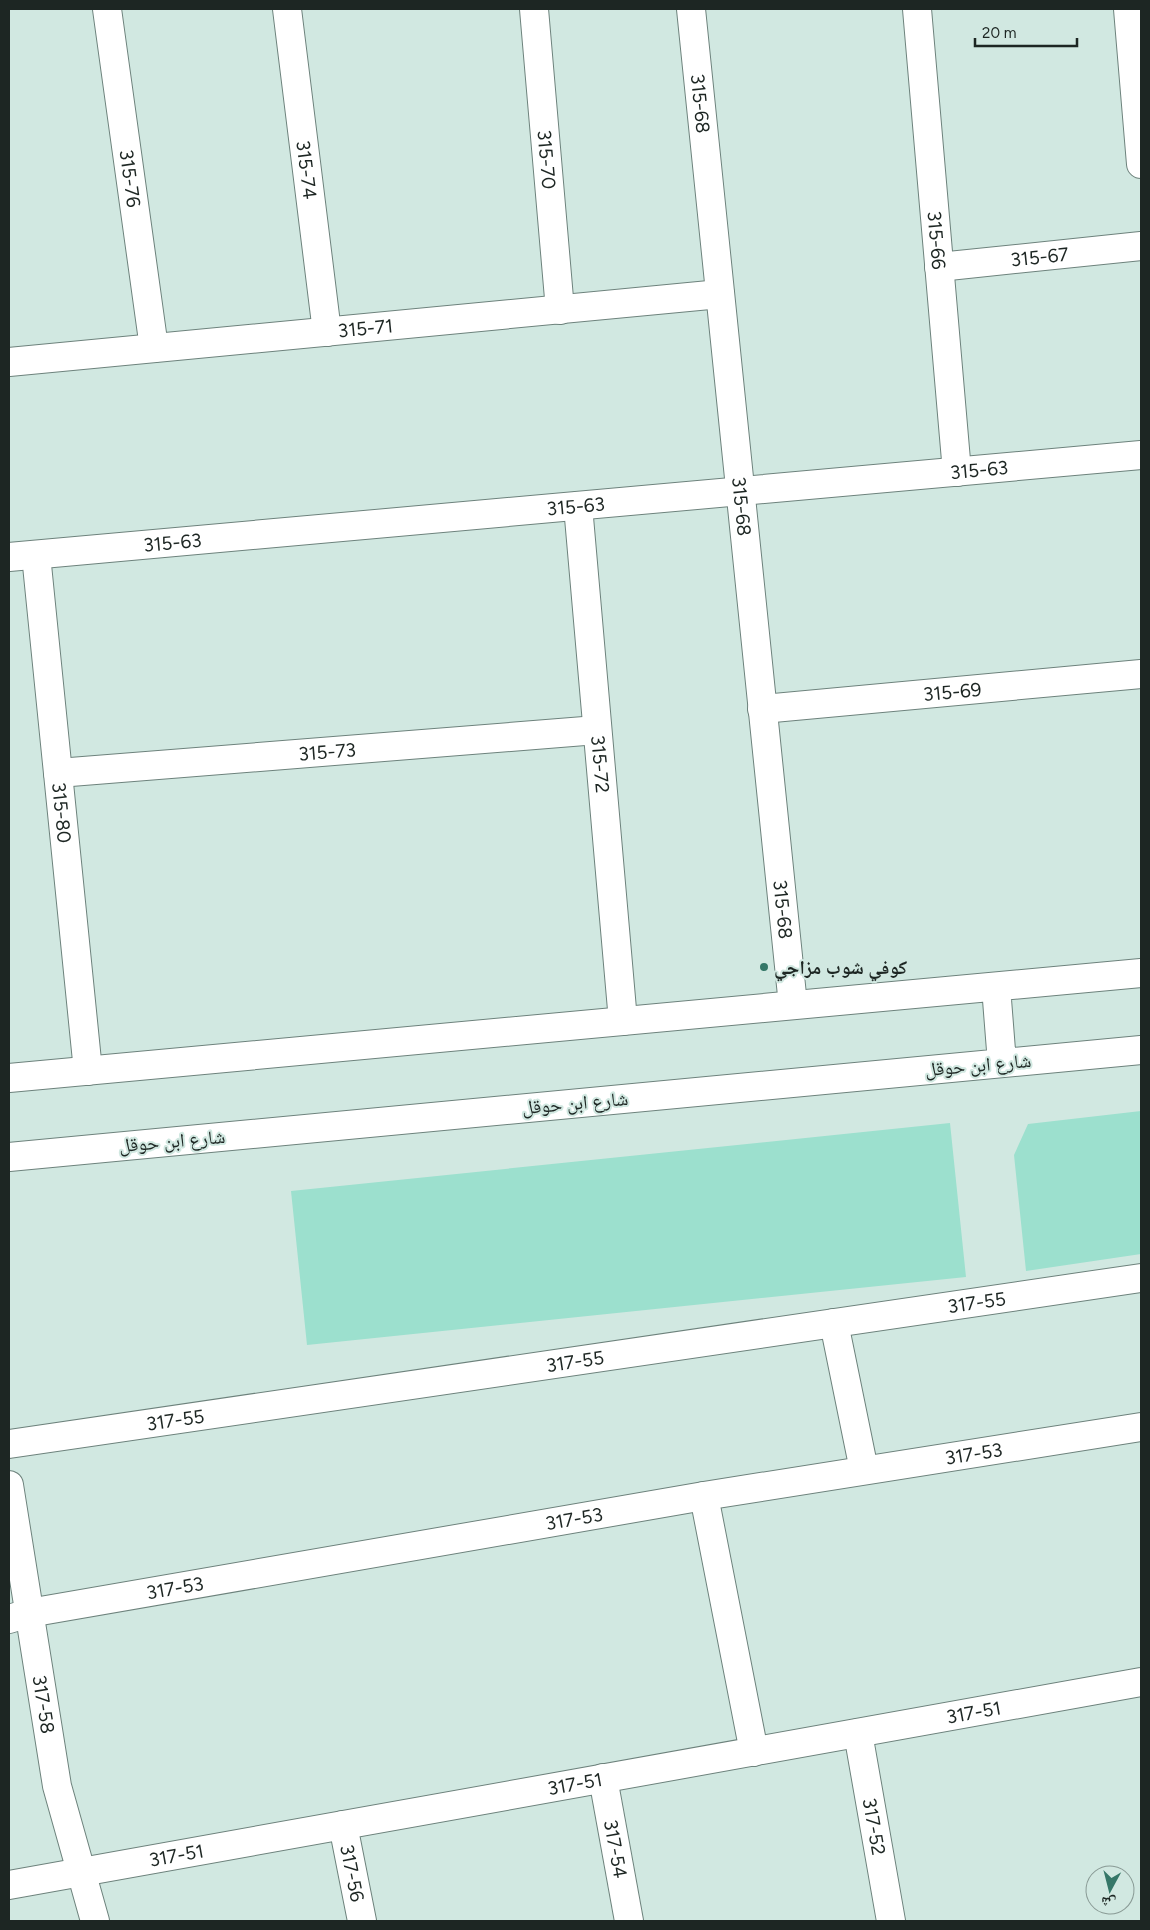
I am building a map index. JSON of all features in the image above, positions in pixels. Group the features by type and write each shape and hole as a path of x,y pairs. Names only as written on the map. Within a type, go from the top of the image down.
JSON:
{"street":[{"name":"315-76","path":"107,9 154,348"},
{"name":"315-74","path":"287,9 327,332"},
{"name":"315-70","path":"534,9 560,310"},
{"name":"315-68","path":"691,9 793,1005"},
{"name":"315-66","path":"917,9 957,472"},
{"path":"1128,9 1141,164"},
{"name":"315-67","path":"939,267 1141,246"},
{"name":"315-71","path":"9,362 720,294"},
{"name":"315-63","path":"9,557 1141,455"},
{"name":"315-72","path":"578,506 623,1021"},
{"name":"315-80","path":"36,555 88,1071"},
{"name":"315-69","path":"762,709 1141,674"},
{"name":"315-73","path":"58,773 597,730"},
{"path":"9,1078 1141,973"},
{"path":"996,987 1002,1063"},
{"name":"شارع ابن حوقل","path":"9,1157 1141,1050"},
{"name":"317-55","path":"9,1444 1141,1278"},
{"path":"834,1323 864,1470"},
{"name":"317-53","path":"19,1616 704,1496 1141,1427"},
{"name":"317-58","path":"9,1485 19,1616 56,1786 95,1921"},
{"path":"704,1496 754,1752"},
{"name":"317-51","path":"9,1885 1141,1682"},
{"name":"317-52","path":"858,1733 892,1921"},
{"name":"317-54","path":"603,1778 629,1921"},
{"name":"317-56","path":"343,1825 362,1921"}],"green space":[{"path":"1141,1111 1141,1254 1026,1271 1014,1155 1028,1124"},
{"path":"950,1123 966,1277 307,1345 291,1191"}],"place":[{"name":"كوفي شوب مزاجي","path":"764,967"}]}
